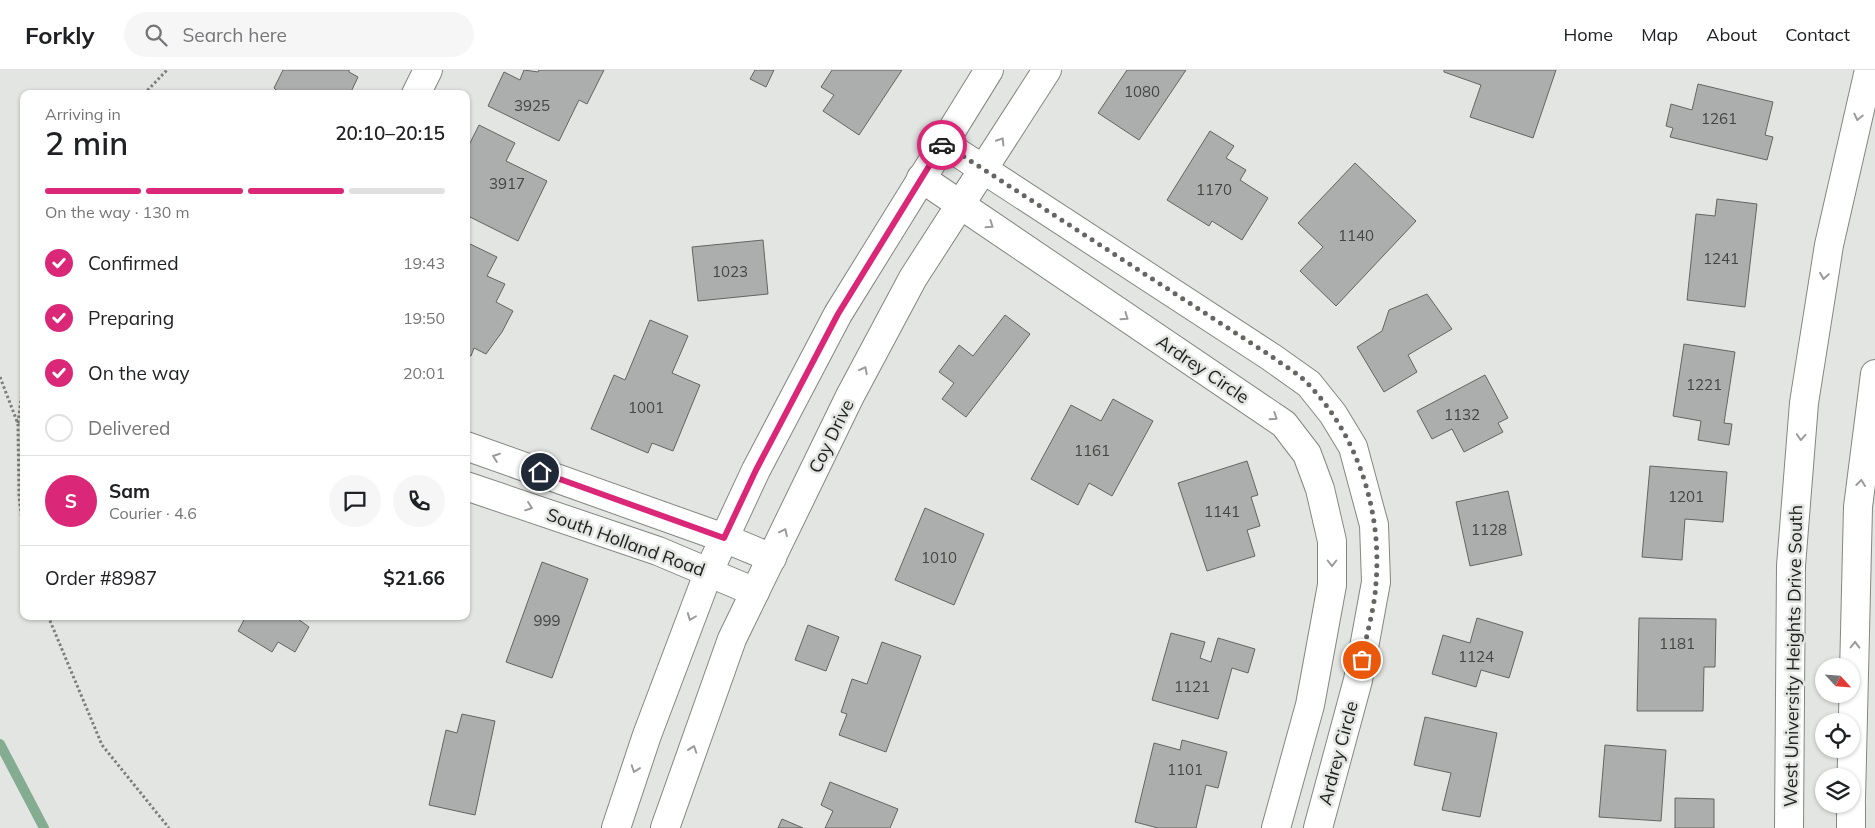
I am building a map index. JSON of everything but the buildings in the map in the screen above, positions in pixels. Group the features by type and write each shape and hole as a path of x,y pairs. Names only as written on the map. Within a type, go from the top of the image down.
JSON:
{"street":[{"path":"418,90 428,70"},
{"path":"616,828 647,735 708,571 756,470 838,314 990,70"},
{"name":"Coy Drive","path":"665,828 732,639 850,396 913,278 1047,70"},
{"name":"West University Heights Drive South","path":"1789,828 1791,566 1804,404 1829,245 1869,70"},
{"name":"Ardrey Circle","path":"943,143 1271,356 1309,384 1333,414 1353,447 1374,525 1376,582 1358,680 1318,828"},
{"name":"Ardrey Circle","path":"921,178 1284,424 1307,454 1320,489 1332,541 1332,585 1310,705 1276,828"},
{"path":"1852,768 1858,507 1875,374"},
{"name":"South Holland Road","path":"470,447 724,538 772,558"},
{"name":"South Holland Road","path":"470,487 658,551 756,592"},
{"path":"1850,828 1851,813"}],"path":[{"path":"148,90 167,70"},
{"path":"0,377 18,424"},
{"path":"20,408 18,424 20,505"},
{"path":"50,620 102,745 168,828"}],"waterway":[{"path":"0,744 44,828"}],"way so far":[{"path":"942,145 943,143 1271,356 1309,384 1333,414 1353,447 1374,525 1376,582 1362,660"}],"route":[{"path":"540,472 724,538 756,470 838,314 942,145"}]}
